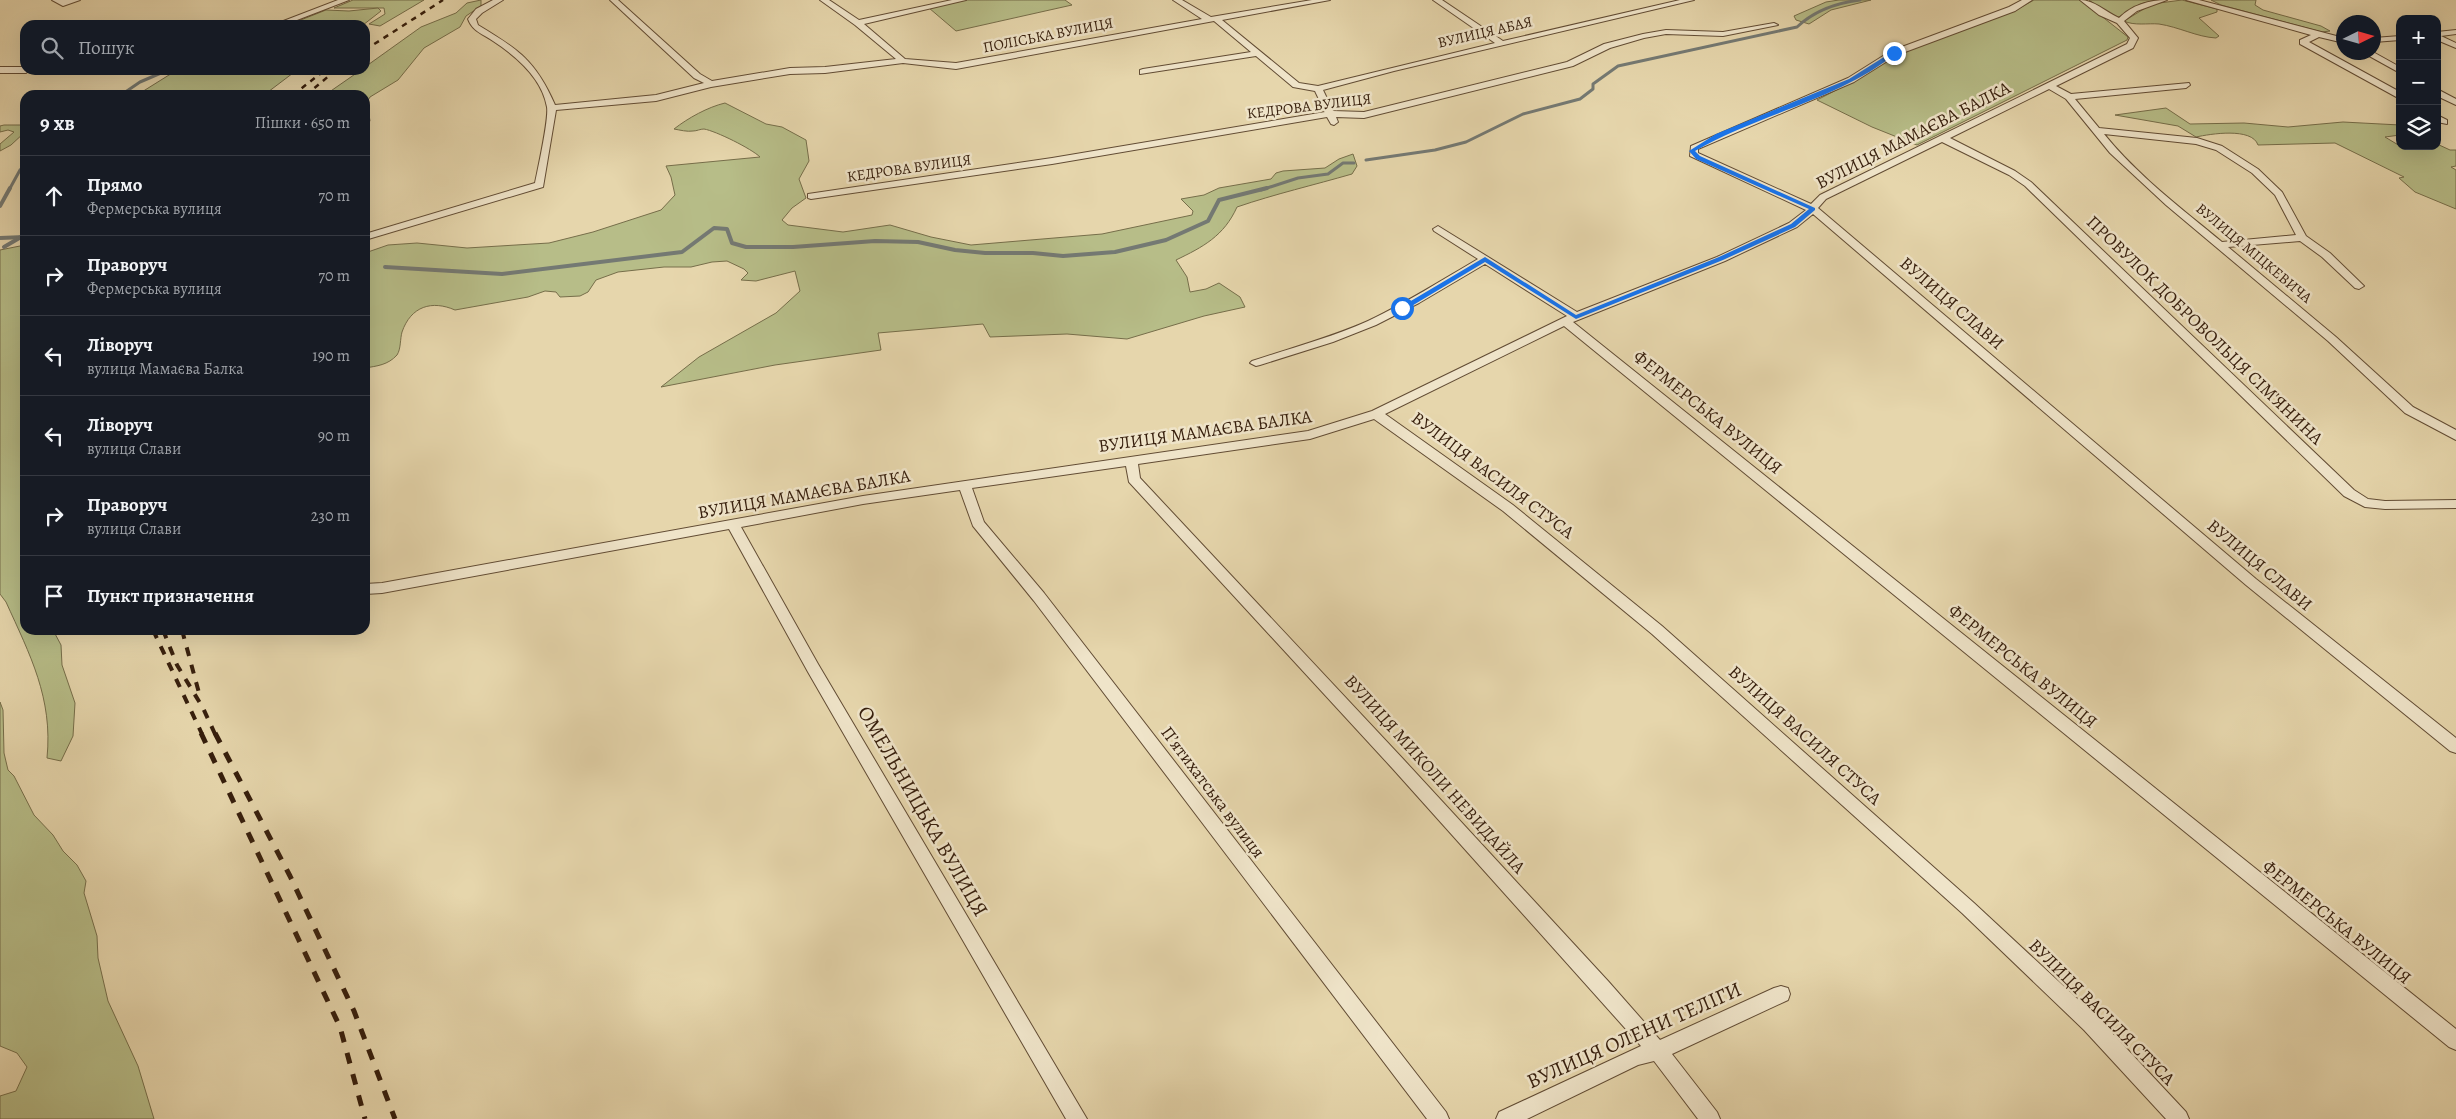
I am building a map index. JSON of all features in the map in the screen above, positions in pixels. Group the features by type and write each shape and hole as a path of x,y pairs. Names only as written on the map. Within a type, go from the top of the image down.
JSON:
{"street":[{"path":"60,2 76,0"},
{"path":"290,20 344,0"},
{"path":"370,236 540,185 552,108 542,84 529,64 496,39 474,26 472,19 479,11 499,0"},
{"path":"614,0 697,76 711,84"},
{"path":"824,0 858,23 903,61"},
{"path":"858,23 962,0"},
{"path":"1177,0 1213,19 1296,85 1318,89 1319,95 1333,118"},
{"name":"ПОЛІСЬКА ВУЛИЦЯ","path":"552,108 656,98 711,84 790,71 825,70 903,61 956,66 978,63 1297,2 1326,0"},
{"path":"1436,0 1501,42"},
{"name":"ВУЛИЦЯ АБАЯ","path":"1318,89 1501,42 1690,0"},
{"name":"ВУЛИЦЯ СЛАВИ","path":"2028,0 2012,9 1894,53 1851,80 1718,136 1692,151 1698,157 1813,209 2251,582 2456,747"},
{"path":"2084,0 2102,13 2120,21 2126,14 2145,4 2163,0"},
{"path":"2190,0 2336,39"},
{"name":"ВУЛИЦЯ МАМАЄВА БАЛКА","path":"370,588 733,525 863,500 1310,435 1376,414 1570,319 1721,259 1793,225 1813,209 1823,197 2130,46 2134,38 2120,21"},
{"name":"КЕДРОВА ВУЛИЦЯ","path":"811,196 1333,118 1364,115 1570,64 1607,46 1643,36 1666,32 1723,34 1774,25"},
{"path":"2441,35 2456,32"},
{"path":"2320,34 2303,42 2396,94"},
{"path":"2381,39 2396,38"},
{"path":"2441,38 2456,46"},
{"path":"1144,72 1259,54"},
{"path":"2380,60 2396,69"},
{"path":"0,70 20,70"},
{"path":"2070,96 2186,85"},
{"name":"ВУЛИЦЯ МІЦКЕВИЧА","path":"2049,86 2070,96 2094,130 2113,151 2169,203 2332,339 2409,410 2454,433"},
{"path":"2441,94 2456,102"},
{"path":"2094,130 2197,141 2219,148 2256,172 2279,194 2302,238 2326,254 2359,286"},
{"name":"ПРОВУЛОК ДОБРОВОЛЬЦЯ СІМ'ЯНИНА","path":"1942,138 2012,173 2028,184 2349,493 2365,502 2385,505 2456,504"},
{"name":"ФЕРМЕРСЬКА ВУЛИЦЯ","path":"1438,229 1485,259 1570,319 2456,1041"},
{"path":"2219,245 2302,238"},
{"path":"1256,363 1334,338 1370,324 1402,308 1485,259"},
{"name":"ВУЛИЦЯ ВАСИЛЯ СТУСА","path":"1376,414 1508,508 1657,630 1968,908 2091,1024 2179,1119"},
{"name":"ВУЛИЦЯ МИКОЛИ НЕВИДАЙЛА","path":"1132,460 1134,479 1282,637 1625,1013 1710,1119"},
{"name":"Пʼятихатська вулиця","path":"964,484 978,523 1033,590 1439,1119"},
{"name":"ОМЕЛЬНИЦЬКА ВУЛИЦЯ","path":"733,525 818,676 1076,1119"},
{"name":"ВУЛИЦЯ ОЛЕНИ ТЕЛІГИ","path":"1506,1119 1636,1056 1658,1052 1782,994"}],"green space":[{"path":"353,0 424,0 380,26 370,23 385,14 384,8 334,8"},
{"path":"481,0 481,6 466,16 460,27 424,48 398,80 370,97 370,90 332,90 354,75 370,75 370,63 421,27 456,13 467,3"},
{"path":"966,0 1065,0 1072,5 956,31 929,8"},
{"path":"1871,0 1831,10 1809,24 1796,20 1794,16 1826,2"},
{"path":"2034,0 2081,0 2128,37 2127,40 1917,145 1872,127 1817,100 1854,81 1897,54 2016,10"},
{"path":"2089,0 2155,0 2140,4 2117,18"},
{"path":"2182,0 2217,9 2217,12 2199,18 2219,36 2216,38 2209,37 2159,24 2137,24 2124,21 2152,4"},
{"path":"2211,0 2256,0 2255,5 2263,10 2321,26 2330,31 2322,32 2221,5"},
{"path":"378,8 381,11 369,20 301,20 326,10 349,11"},
{"path":"169,75 290,75 271,90 145,90"},
{"path":"725,103 766,124 782,127 806,140 809,161 799,179 806,198 792,208 782,220 788,225 843,232 890,225 931,237 971,245 1102,234 1192,215 1193,211 1181,199 1204,195 1219,188 1271,179 1276,173 1283,171 1325,168 1339,159 1353,154 1357,166 1352,174 1237,207 1226,226 1212,240 1176,260 1187,277 1190,292 1206,289 1219,283 1240,297 1245,307 1204,316 1127,339 1067,334 990,337 983,324 878,333 881,350 775,365 661,387 699,357 776,313 800,291 795,271 756,281 741,280 748,273 727,261 691,267 664,267 618,272 596,280 588,292 580,296 560,297 556,292 545,291 528,297 455,310 438,306 423,308 411,316 406,323 397,355 386,363 370,367 370,251 388,245 417,243 467,248 549,243 593,232 661,210 675,195 671,177 666,166 760,157 742,145 710,130 688,131 674,129 698,113"},
{"path":"2166,108 2190,124 2244,123 2288,127 2343,122 2396,125 2396,136 2385,137 2396,144 2396,150 2441,150 2441,146 2450,150 2456,150 2456,166 2451,167 2456,170 2456,209 2415,192 2399,178 2404,177 2335,143 2258,145 2254,139 2239,134 2220,133 2196,137 2178,126 2115,115"},
{"path":"20,125 20,137 11,145 0,151 0,144 14,132 8,130 0,132 0,126"},
{"path":"20,246 20,633 6,602 0,594 0,250"},
{"path":"21,635 56,635 61,645 62,665 75,703 73,736 61,761 47,758 48,736 43,696"},
{"path":"0,702 3,710 4,753 8,770 14,776 34,815 77,865 86,881 84,893 97,936 98,958 108,1001 138,1066 154,1119 0,1119 0,1096 16,1091 27,1067 17,1053 0,1046"}],"waterway":[{"path":"1366,160 1435,150 1466,142 1523,114 1580,99 1593,89 1593,84 1618,66 1797,27 1811,16 1826,8 1860,0"},
{"path":"128,90 140,82 156,75"},
{"path":"1261,190 1298,178 1328,174 1343,163 1354,163"},
{"path":"9,190 20,170"},
{"path":"0,206 10,188"},
{"path":"385,267 502,274 682,252 714,228 727,229 732,243 746,247 793,247 875,241 918,242 955,250 985,253 1033,253 1063,256 1115,252 1166,240 1208,221 1219,200 1267,188"},
{"path":"0,238 20,237"},
{"path":"4,247 20,238"}],"railway":[{"path":"370,47 443,0"},
{"path":"299,90 319,75"},
{"path":"312,90 330,75"},
{"path":"155,635 202,734"},
{"path":"165,635 177,665 203,708 215,734"},
{"path":"183,635 199,693"},
{"path":"201,733 340,1027 365,1119"},
{"path":"215,733 290,876 354,1011 395,1119"}],"route":[{"path":"1402,308 1485,259 1576,317 1721,259 1793,225 1813,209 1698,157 1692,151 1694,148 1718,136 1851,80 1881,63 1894,53"}]}
